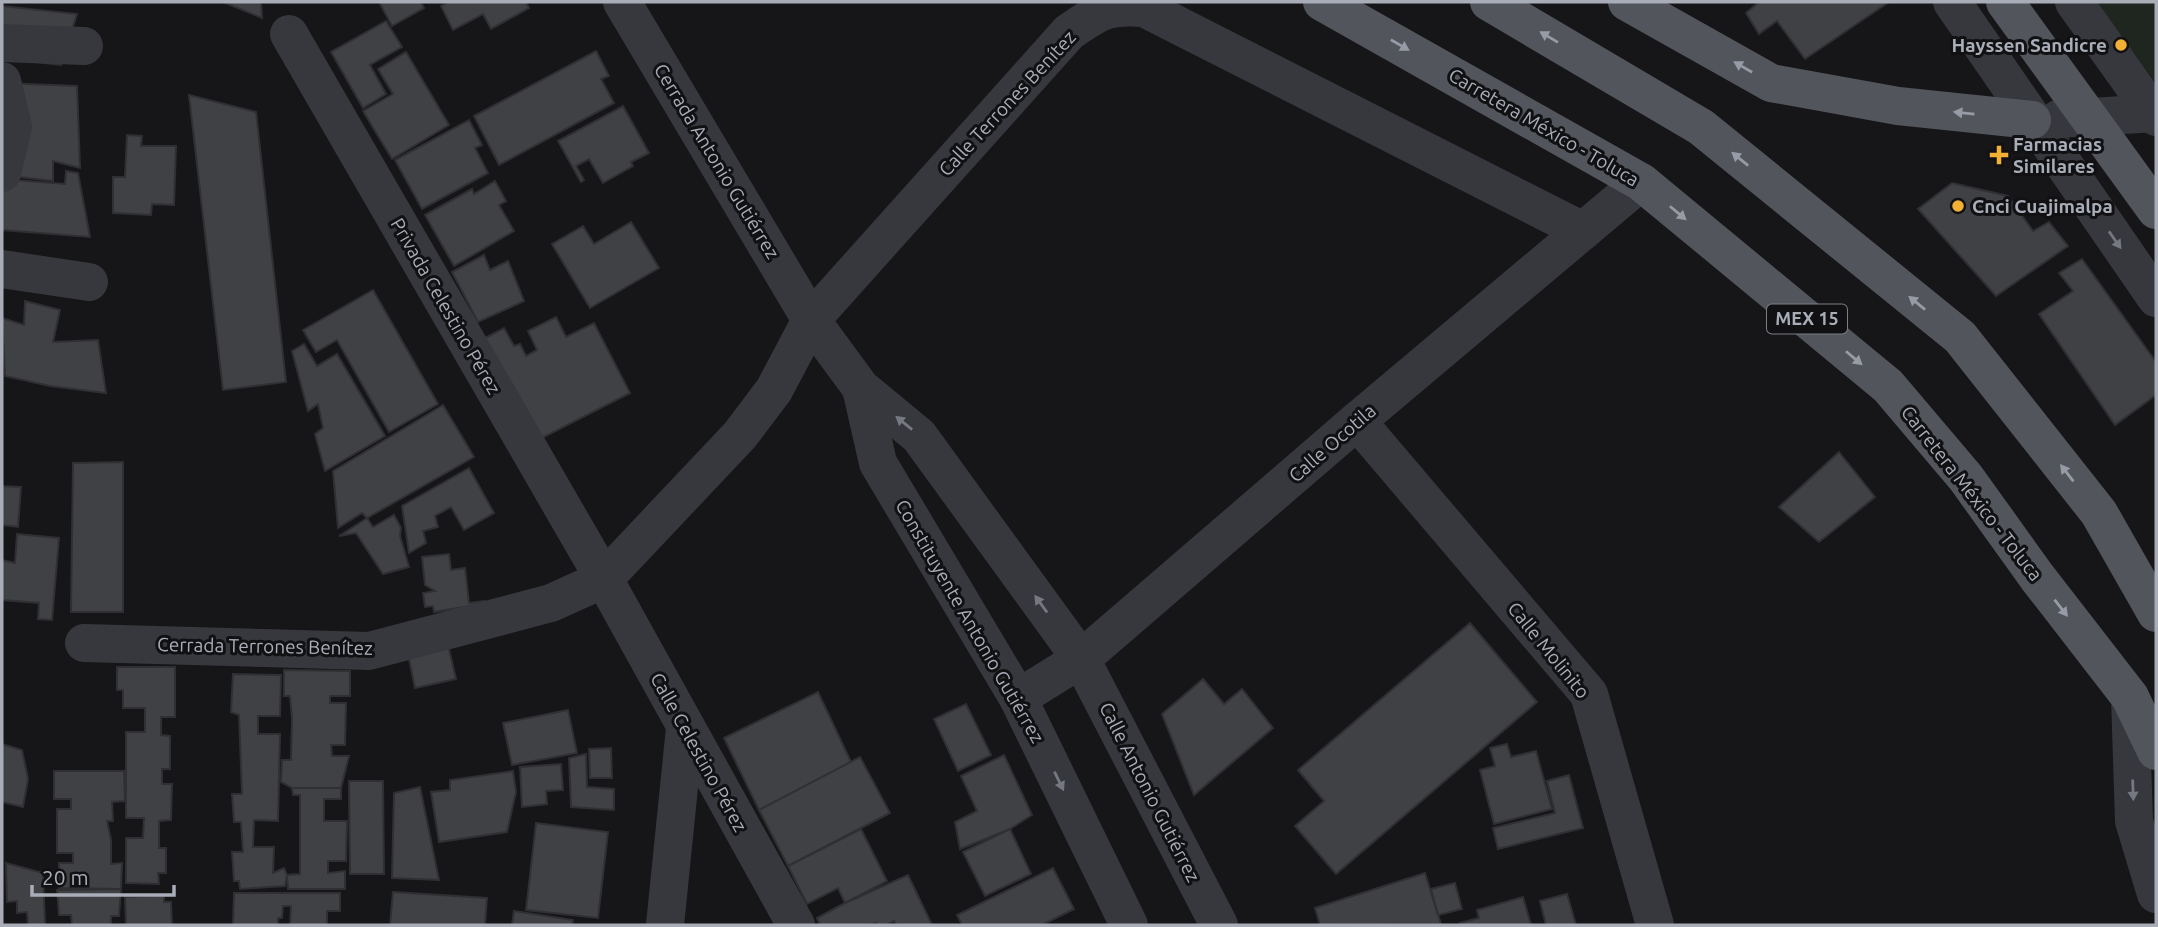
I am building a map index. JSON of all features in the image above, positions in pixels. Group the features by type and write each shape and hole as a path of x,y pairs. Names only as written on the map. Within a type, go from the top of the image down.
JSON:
{"main road":[{"name":"Carretera México - Toluca","path":"1322,2 1641,182 1888,386 1966,478 2037,577 2130,697 2156,751"},
{"path":"1489,2 1701,127 1960,337 2099,513 2156,612"},
{"path":"1627,2 1771,83 1898,106 2032,120"},
{"path":"2005,2 2156,210"}],"street":[{"name":"Cerrada Antonio Gutiérrez","path":"622,2 811,320"},
{"path":"1952,2 2156,298"},
{"path":"2074,2 2155,115"},
{"name":"Calle Terrones Benítez","path":"604,579 740,435 774,390 811,320 1069,32 1097,13 1118,6 1144,8 1583,231"},
{"name":"Privada Celestino Pérez","path":"289,34 604,579"},
{"path":"2,43 84,46"},
{"path":"2,81 13,127 2,173"},
{"path":"2032,120 2155,115"},
{"name":"Calle Ocotila","path":"1018,698 1082,659 1357,421 1641,182"},
{"path":"2,269 89,282"},
{"name":"Constituyente Antonio Gutiérrez","path":"811,320 861,388 919,436 1082,659"},
{"name":"Constituyente Antonio Gutiérrez","path":"861,388 878,463 1018,698 1129,925"},
{"name":"Calle Molinito","path":"1357,421 1589,694 1655,925"},
{"path":"2099,513 2156,575"},
{"name":"Cerrada Terrones Benítez","path":"84,643 369,651 551,603 604,579"},
{"name":"Calle Celestino Pérez","path":"604,579 796,925"},
{"name":"Calle Antonio Gutiérrez","path":"1082,659 1219,925"},
{"path":"2130,697 2134,821 2156,894"},
{"path":"665,925 685,728"}],"shaded area":[{"path":"2095,2 2156,2 2156,83"}],"building":[{"path":"223,2 261,2 262,18"},
{"path":"379,2 421,2 424,8 392,26"},
{"path":"448,2 526,2 529,8 491,29 483,14 453,30 441,6"},
{"path":"1759,2 1889,2 1805,59 1777,21 1759,34 1746,13"},
{"path":"2,6 77,14 61,65 2,58"},
{"path":"386,21 402,47 370,65 386,94 363,108 331,52"},
{"path":"596,51 609,76 601,79 614,103 499,165 474,116"},
{"path":"406,52 449,125 392,159 363,111 393,94 378,69"},
{"path":"2,83 77,86 80,168 53,161 53,181 2,175"},
{"path":"189,95 256,112 286,382 223,390"},
{"path":"623,106 649,153 631,162 633,166 603,183 589,159 576,166 584,180 581,182 558,141"},
{"path":"469,120 482,145 475,148 488,173 422,209 395,160"},
{"path":"127,135 142,136 141,146 176,146 174,205 152,204 151,215 113,213 113,177 125,177"},
{"path":"66,171 78,173 90,237 2,230 2,179 65,184"},
{"path":"495,181 506,201 499,205 514,231 454,266 425,215 472,189 474,194"},
{"path":"1952,183 2008,196 2033,231 2049,222 2068,246 1996,296 1918,209"},
{"path":"631,222 659,268 590,308 552,244 583,226 594,244"},
{"path":"484,255 490,270 508,261 524,301 478,322 452,272"},
{"path":"2082,259 2156,362 2156,395 2115,425 2039,314 2073,291 2059,273"},
{"path":"373,290 438,404 389,432 337,340 316,352 303,330"},
{"path":"25,301 60,310 53,342 98,340 106,393 50,386 5,376 2,318 24,325"},
{"path":"556,317 566,337 594,323 630,393 538,440 485,338 504,328 514,346 520,344 526,356 537,350 528,331"},
{"path":"304,344 317,366 337,354 385,436 325,471 315,434 323,428 318,404 308,411 292,351"},
{"path":"443,405 474,457 367,518 362,513 338,528 333,471"},
{"path":"1839,452 1875,497 1819,542 1779,507"},
{"path":"123,462 123,612 71,612 73,463"},
{"path":"469,468 494,513 464,530 451,507 435,516 438,527 423,531 426,543 409,553 402,506"},
{"path":"2,486 21,487 18,527 2,525"},
{"path":"394,515 401,528 400,536 409,567 383,574 356,533 339,536 367,518 373,527"},
{"path":"17,534 59,538 52,620 38,619 39,603 2,600 2,560 15,563"},
{"path":"449,554 451,570 465,568 469,603 484,601 482,604 434,612 433,606 425,607 423,593 435,591 425,585 422,557"},
{"path":"1470,623 1537,702 1336,874 1295,826 1324,801 1298,770"},
{"path":"448,645 456,679 415,688 408,654"},
{"path":"117,667 175,667 175,717 161,717 161,735 170,736 170,769 162,769 162,784 172,784 171,820 159,821 159,848 166,848 166,873 158,873 159,884 126,883 126,838 143,838 144,818 126,818 126,732 145,732 145,708 123,708 123,690 117,690"},
{"path":"284,670 350,671 350,696 330,696 330,703 346,703 345,745 331,745 332,756 349,756 341,788 292,788 281,782 282,760 291,760 292,719 290,696 284,696"},
{"path":"233,674 281,675 280,716 258,716 258,734 280,734 278,821 254,820 253,847 274,847 273,873 284,868 287,875 285,886 240,889 239,881 234,881 232,852 243,852 241,822 234,822 232,794 242,794 239,715 231,712"},
{"path":"1203,679 1224,704 1242,689 1273,728 1194,795 1162,714"},
{"path":"818,692 852,764 759,810 724,738"},
{"path":"966,704 991,755 958,771 934,719"},
{"path":"568,710 577,753 512,765 503,723"},
{"path":"2,744 22,750 28,779 23,807 2,802"},
{"path":"1507,744 1511,757 1536,751 1552,809 1494,824 1480,770 1495,766 1490,748"},
{"path":"611,748 612,778 590,778 589,749"},
{"path":"586,754 587,787 614,789 614,810 571,807 569,758"},
{"path":"1004,755 1032,815 1010,829 960,849 955,822 977,811 961,776"},
{"path":"860,757 890,813 788,866 759,810"},
{"path":"561,764 563,790 546,791 547,804 522,807 520,767"},
{"path":"54,771 124,771 125,801 112,802 113,821 107,821 111,840 111,864 122,863 121,889 59,888 59,863 73,863 73,853 57,853 57,809 71,809 71,799 54,799"},
{"path":"513,771 516,792 507,832 439,842 431,792 450,790 450,780"},
{"path":"1569,775 1583,828 1498,849 1493,828 1555,813 1547,781"},
{"path":"349,781 383,781 384,874 350,874"},
{"path":"420,787 439,880 392,878 394,793"},
{"path":"292,788 341,788 341,799 324,799 324,821 347,821 346,861 328,861 328,873 345,871 345,889 288,889 287,875 300,874 300,795 293,795"},
{"path":"536,823 608,832 598,918 526,910"},
{"path":"861,829 887,881 845,903 838,888 807,904 788,866"},
{"path":"1010,829 1031,874 985,896 963,852"},
{"path":"6,863 43,873 45,925 28,925 27,912 17,913 17,901 7,902"},
{"path":"1053,868 1074,909 1042,925 962,925 957,915"},
{"path":"1425,873 1441,924 1320,925 1315,908"},
{"path":"908,875 932,925 896,925 894,921 886,925 820,925 817,918"},
{"path":"1455,883 1462,909 1438,915 1431,889"},
{"path":"121,889 119,916 111,916 111,925 72,925 71,915 59,915 57,890"},
{"path":"393,892 487,898 485,925 390,925"},
{"path":"234,893 340,893 340,911 327,911 327,925 290,925 291,906 283,906 278,925 233,925"},
{"path":"1567,894 1576,925 1546,925 1540,901"},
{"path":"164,895 164,902 171,902 172,925 126,925 125,897"},
{"path":"1523,897 1531,925 1460,923 1479,918 1477,910"},
{"path":"514,911 573,920 572,925 512,925"}],"place":[{"name":"Hayssen Sandicre","path":"2121,45"},
{"name":"Farmacias Similares","path":"1999,155"},
{"name":"Cnci Cuajimalpa","path":"1958,206"}]}
